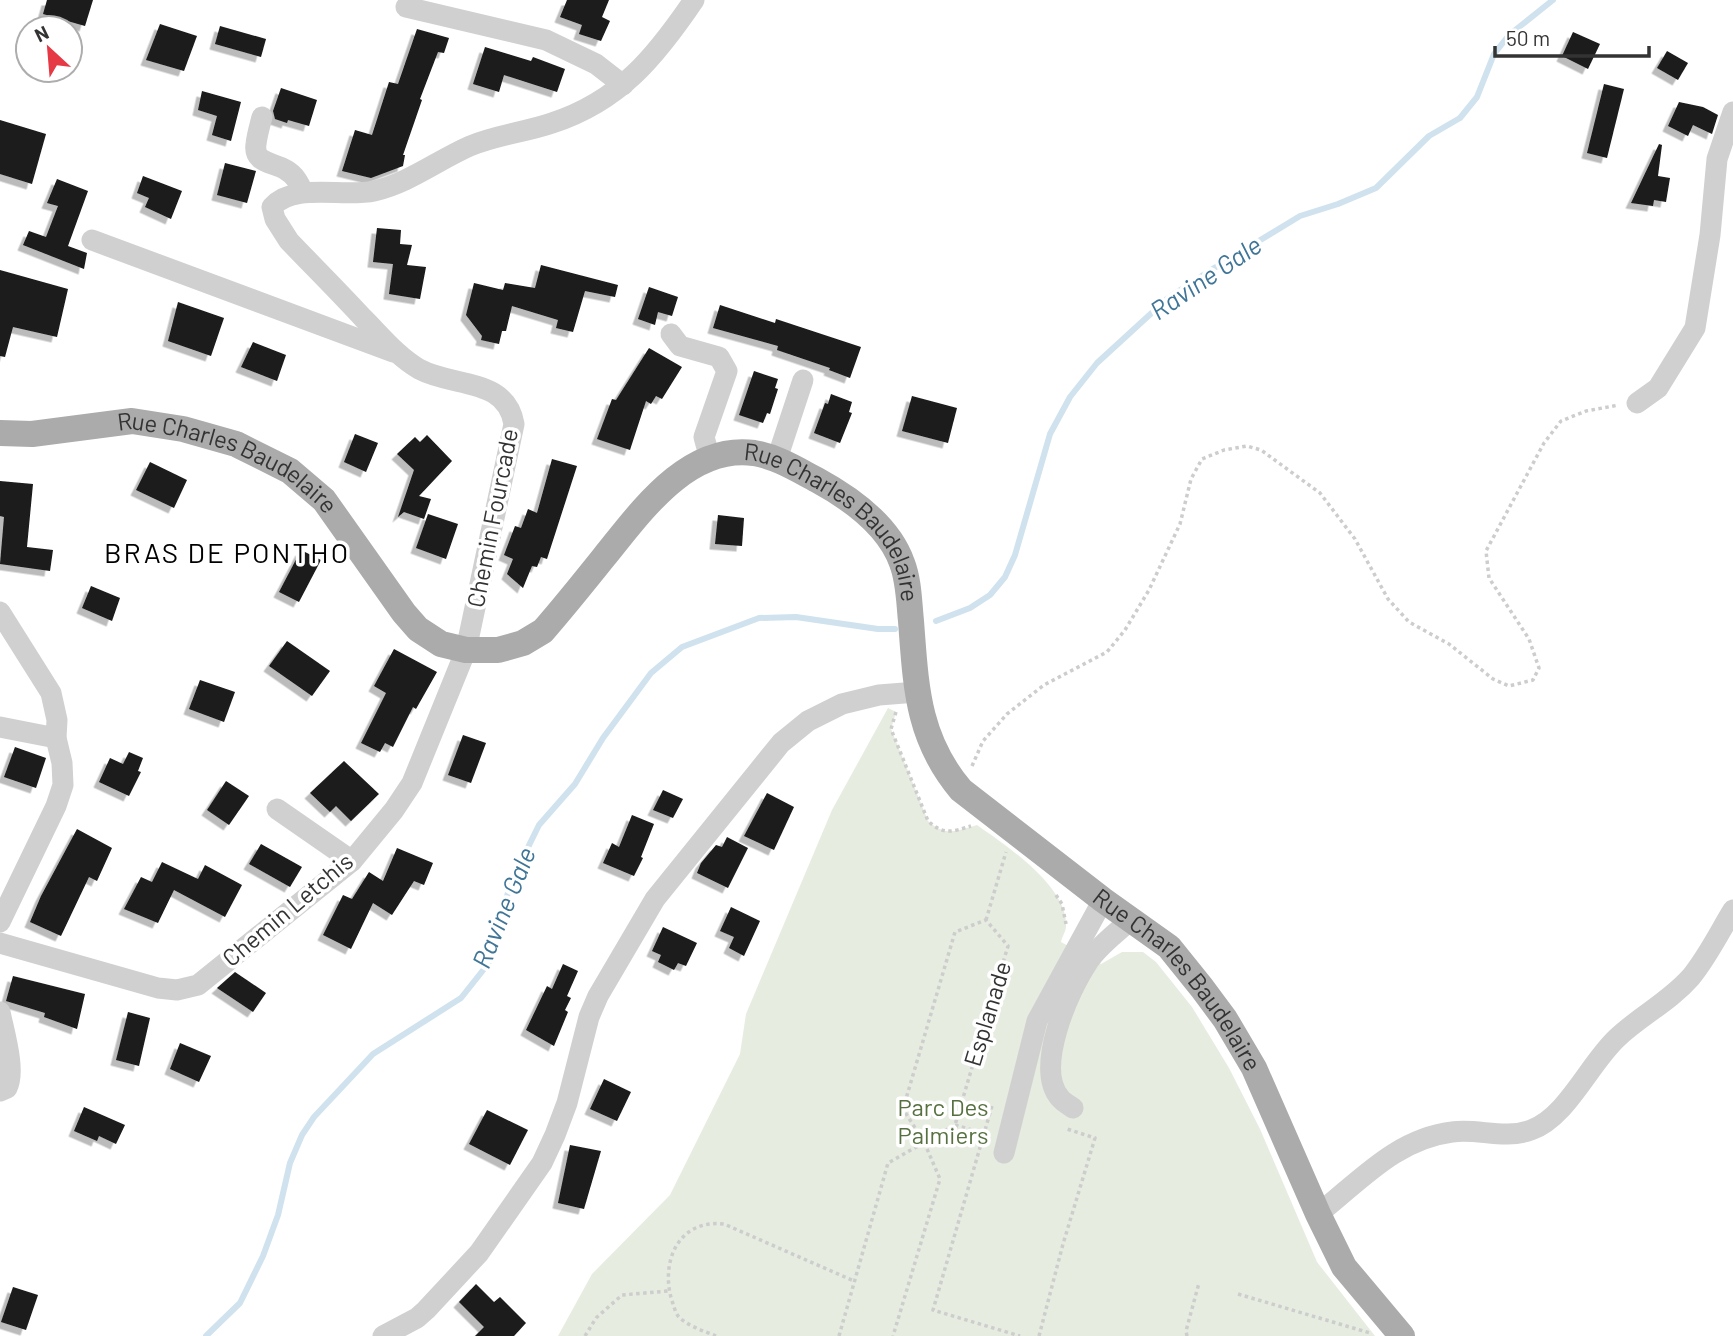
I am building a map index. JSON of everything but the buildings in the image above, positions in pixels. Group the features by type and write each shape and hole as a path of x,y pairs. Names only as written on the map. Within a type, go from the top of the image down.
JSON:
{"main road":[{"name":"Rue Charles Baudelaire","path":"0,433 32,434 132,421 183,429 236,444 289,471 324,500 418,629 441,644 466,650 498,650 523,643 543,631 641,512 667,485 710,459 725,454 752,453 777,459 840,493 878,524 902,562 908,588 917,692 928,737 944,770 961,790 1103,900 1169,947 1225,1019 1254,1068 1344,1267 1402,1336"}],"street":[{"name":"Chemin Fourcade","path":"466,650 514,424 512,412 507,402 491,390 456,382 420,369 398,354 281,231 272,207 283,199 303,192 354,194 394,185 474,144 571,116 624,85 668,38 694,0"},
{"path":"406,7 546,40 596,64 624,85"},
{"path":"1637,403 1658,388 1695,328 1710,235 1717,159 1733,112"},
{"path":"262,117 255,146 258,155 264,162 286,169 297,179 303,192"},
{"path":"92,240 398,354"},
{"path":"671,334 680,346 719,357 727,372 704,437 710,459"},
{"path":"777,459 803,380"},
{"path":"0,612 51,693 57,720 56,738 62,763 63,785 56,806 0,922"},
{"name":"Chemin Letchis","path":"0,943 158,988 177,990 198,985 352,861 394,810 412,783 466,650"},
{"path":"383,1336 417,1318 480,1252 542,1163 567,1103 589,1017 598,996 654,899 781,743 808,721 842,704 879,695 917,692"},
{"path":"0,727 56,738"},
{"path":"277,809 352,861"},
{"path":"1006,1146 1037,1021 1103,900"},
{"path":"1318,1214 1377,1163 1414,1142 1455,1131 1513,1135 1532,1130 1548,1120 1617,1038 1667,1000 1692,975 1715,943 1733,909"},
{"path":"1073,1108 1061,1099 1053,1086 1050,1064 1060,1017 1090,958 1130,920"},
{"path":"0,1012 11,1080 7,1088 0,1091"}],"path":[{"path":"961,790 983,741 1007,714 1044,685 1107,652 1125,630 1149,590 1180,524 1191,479 1202,459 1224,450 1247,446 1261,450 1320,494 1355,540 1388,599 1409,622 1449,644 1493,678 1509,686 1533,680 1539,668 1529,639 1489,578 1486,551 1544,443 1561,421 1586,411 1637,403"},
{"path":"892,1336 940,1180 904,1109 955,932 986,920 1007,847"},
{"name":"Esplanade","path":"955,1125 1008,946 986,920"},
{"path":"1039,1336 1095,1138 1067,1129 1073,1108"},
{"path":"839,1336 888,1163 955,1125 1006,1146"},
{"path":"716,1336 694,1327 677,1315 669,1291 671,1256 678,1241 694,1228 710,1223 724,1224 854,1280"},
{"path":"1187,1336 1199,1283"},
{"path":"585,1336 596,1318 622,1295 669,1291"},
{"path":"1238,1294 1378,1336"}],"green space":[{"name":"Parc Des Palmiers","path":"888,708 896,712 891,729 928,821 946,831 977,825 1033,868 1057,896 1064,911 1066,926 1061,942 1101,964 1122,952 1143,952 1156,962 1192,1007 1229,1068 1260,1129 1317,1262 1375,1336 558,1336 592,1274 670,1195 740,1054 746,1014 832,810"}],"waterway":[{"name":"Ravine Gale","path":"936,621 970,608 990,595 1005,577 1015,555 1050,434 1070,397 1097,363 1168,298 1211,270 1300,216 1376,188 1429,136 1460,118 1477,97 1494,54 1509,35 1553,0"},
{"name":"Ravine Gale","path":"206,1336 240,1303 263,1256 278,1215 290,1163 302,1135 314,1117 373,1054 461,998 488,964 496,943 510,884 539,825 575,784 603,738 651,673 682,647 759,618 796,617 895,629"}],"district":[{"name":"BRAS DE PONTHO","path":"227,553"}]}
